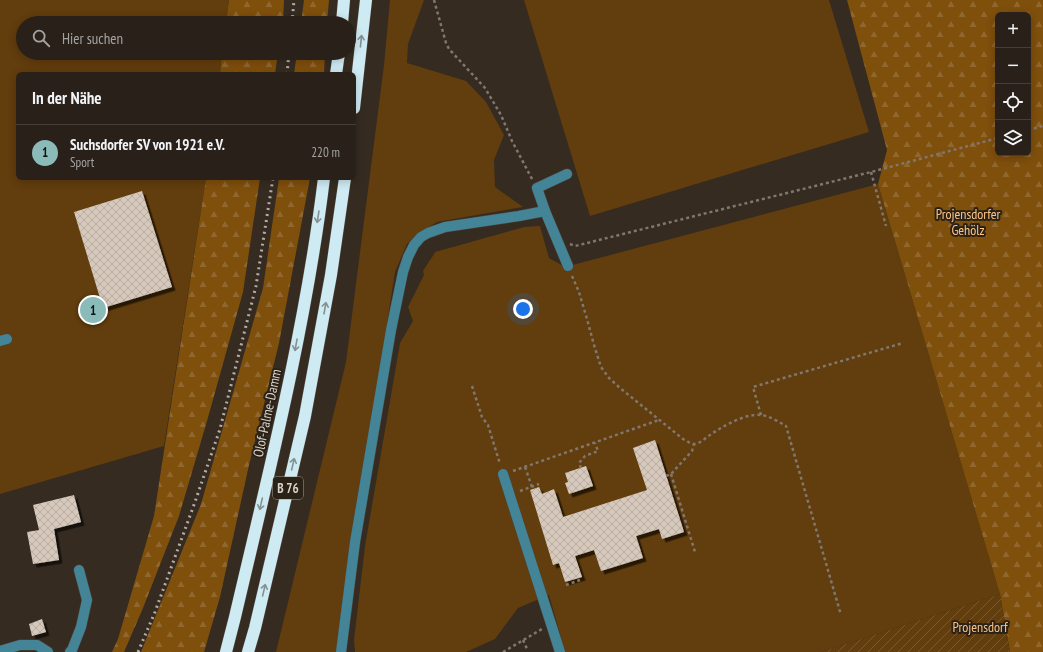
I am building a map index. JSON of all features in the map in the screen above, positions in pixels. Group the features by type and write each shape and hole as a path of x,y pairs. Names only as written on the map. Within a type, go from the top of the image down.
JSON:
{"highway":[{"path":"343,16 344,0"},
{"path":"356,90 366,0"},
{"path":"336,72 337,60"},
{"name":"Olof-Palme-Damm","path":"226,652 286,398 312,255 324,180"},
{"name":"B 76","path":"248,652 255,628 304,416 331,275 346,180"},
{"path":"220,652 235,617"},
{"path":"252,652 255,628"}],"lane":[{"path":"567,174 537,188 568,266"},
{"path":"341,652 355,542 391,330 403,272 408,257 414,245 421,238 428,233 445,226 519,216 545,210"},
{"path":"503,474 560,652"},
{"path":"70,652 81,627 88,600 79,570"},
{"path":"0,651 20,644 37,645 48,652"}],"path":[{"path":"434,0 449,49 485,88 501,115 512,141 537,188"},
{"path":"1031,129 1043,126"},
{"path":"557,238 575,246 871,172 995,139"},
{"path":"871,172 886,226"},
{"path":"568,266 579,292 601,367 609,378 620,388 683,439 694,444 701,442 710,435 744,417 761,415 776,420 786,426 840,615"},
{"path":"761,415 753,387 904,343"},
{"path":"472,386 482,417 488,425 503,474 660,420"},
{"path":"581,468 579,463 585,456 598,451 595,443"},
{"path":"666,476 671,474 692,451 694,444"},
{"path":"525,467 532,487"},
{"path":"671,474 695,552"},
{"path":"510,495 539,484"},
{"path":"566,585 580,580"},
{"path":"503,652 551,623"},
{"path":"523,640 527,649"}],"green space":[{"path":"0,0 229,0 227,16 16,16 16,60 221,60 220,72 16,72 16,180 206,180 164,446 0,494"},
{"path":"229,0 284,0 283,16 227,16"},
{"path":"304,0 329,0 328,16 302,16"},
{"path":"390,0 424,0 408,44 407,63 466,81 486,102 504,135 494,160 495,187 523,207 437,222 418,234 407,244 395,272 338,641 338,652 276,652 346,362 384,65"},
{"path":"524,0 829,0 869,132 590,216"},
{"name":"Projensdorfer Gehölz","path":"847,0 1043,0 1043,652 1010,652 1000,594 878,184 887,150"},
{"path":"221,60 277,60 275,72 220,72"},
{"path":"296,60 325,60 324,72 294,72"},
{"path":"206,180 260,180 243,292 179,516 124,652 112,652 118,639 154,516"},
{"path":"279,180 310,180 279,343 249,465 220,597 204,652 141,652 201,504 263,288"},
{"path":"878,184 1000,594 821,652 565,652 549,595 518,608 495,639 466,652 355,652 354,640 365,546 400,343 413,321 408,307 424,275 423,271 435,252 524,227 540,226 549,258 565,267"},
{"name":"Projensdorf","path":"1000,594 1010,652 821,652"}],"building":[{"path":"142,191 172,287 103,308 74,212"},
{"path":"655,440 684,532 662,539 659,529 636,536 643,558 601,571 594,550 575,556 582,577 565,582 559,563 553,565 530,490 539,487 542,494 554,489 563,517 647,490 633,448"},
{"path":"586,466 593,486 569,494 565,483 568,482 565,473"},
{"path":"74,495 81,522 54,529 59,560 33,564 27,532 39,530 33,505"},
{"path":"42,619 46,632 32,636 29,624"}],"railway":[{"path":"293,16 294,0"},
{"path":"287,72 288,60"},
{"path":"138,652 155,612 220,429 256,286 273,180"}],"place":[{"name":"Suchsdorfer SV von 1921 e.V.","path":"93,310"}]}
